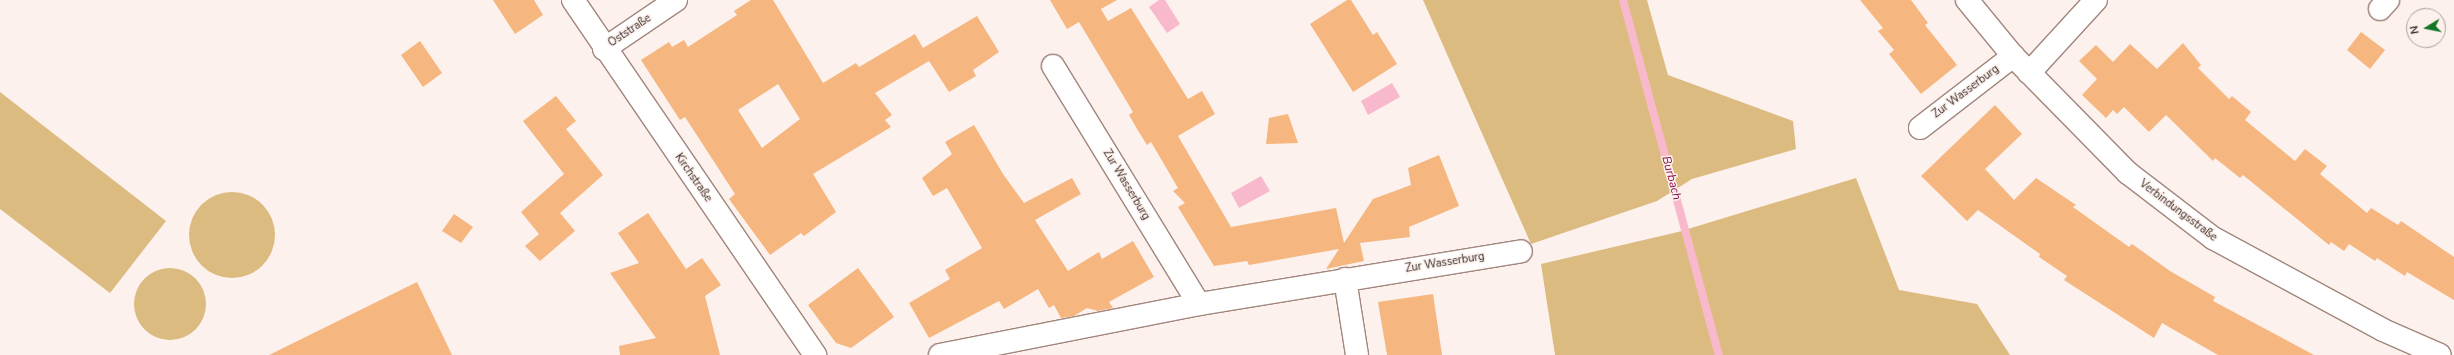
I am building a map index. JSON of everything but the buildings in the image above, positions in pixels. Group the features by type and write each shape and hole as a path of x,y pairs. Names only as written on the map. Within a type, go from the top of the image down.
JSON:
{"street":[{"name":"Kirchstraße","path":"573,0 604,49 815,355"},
{"name":"Oststraße","path":"604,49 676,0"},
{"name":"Verbindungsstraße","path":"1968,0 2013,56 2128,173 2213,238 2383,330 2440,355"},
{"path":"2029,73 2096,0"},
{"name":"Zur Wasserburg","path":"1920,128 2013,56"},
{"name":"Zur Wasserburg","path":"1053,66 1199,304"},
{"name":"Zur Wasserburg","path":"940,355 1199,304 1521,251"},
{"path":"1345,279 1357,355"}],"shaded area":[{"path":"1159,0 1165,0 1180,24 1167,33 1149,7"},
{"path":"1423,0 1647,0 1668,75 1793,121 1796,149 1692,179 1657,201 1531,244"},
{"path":"1392,83 1400,97 1368,115 1361,101"},
{"path":"0,92 166,221 110,293 0,209"},
{"path":"1261,176 1270,191 1239,208 1231,193"},
{"path":"1856,178 1899,290 1977,304 2010,355 1555,355 1541,264 1678,232"},
{"path":"232,192 240,193 256,199 268,211 274,227 274,243 268,259 256,271 240,277 232,278 224,277 208,271 196,259 190,243 189,235 190,227 196,211 208,199 224,193"},
{"path":"170,268 190,274 200,284 206,304 200,324 190,334 170,340 150,334 140,324 134,304 140,284 150,274"}],"waterway":[{"name":"Burbach","path":"1623,0 1719,355"}]}
